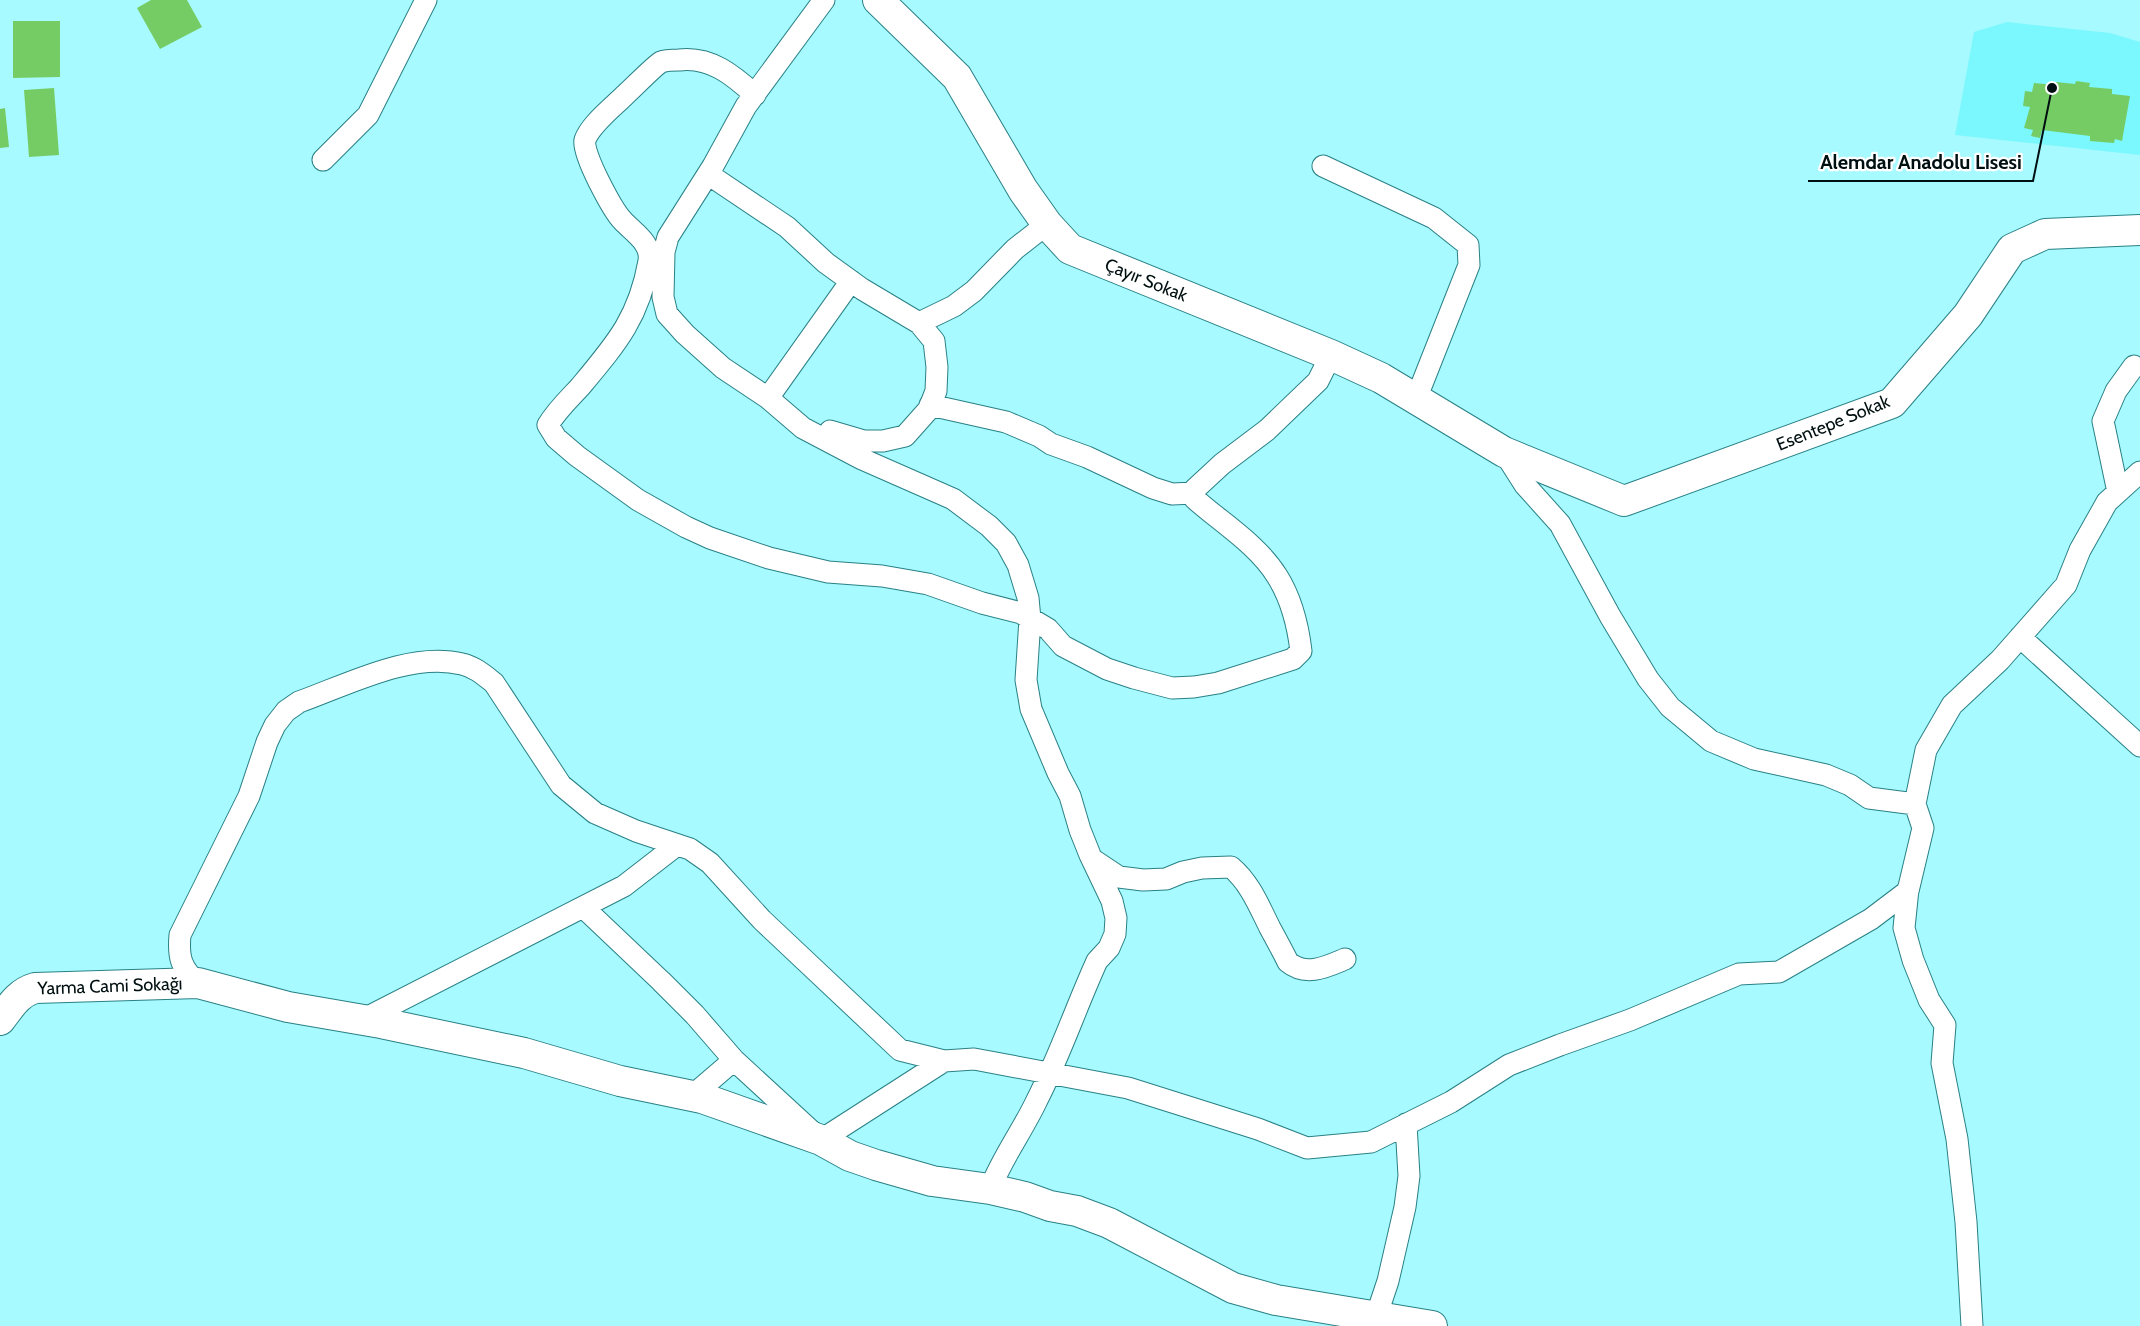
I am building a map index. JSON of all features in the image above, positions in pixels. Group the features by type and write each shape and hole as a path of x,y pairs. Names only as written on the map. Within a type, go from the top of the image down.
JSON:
{"street":[{"path":"323,160 369,115 426,0"},
{"path":"825,0 754,95 668,237 664,252 663,297 666,314 723,368 768,398 803,428 862,459 953,499 989,526 1006,543 1018,565 1028,598 1030,619 1026,681 1031,709 1070,796 1080,830 1112,901 1116,918 1115,934 1109,948 1097,961 1050,1073 1026,1123 997,1171 990,1189"},
{"name":"Çayır Sokak","path":"878,0 957,77 1023,190 1047,224 1070,249 1331,355 1381,378 1504,452"},
{"path":"754,95 730,74 711,63 688,58 662,62 609,110 589,132 584,142 586,155 613,209 637,233 650,257 643,292 622,336 572,396 557,410 548,425 556,438 631,495 686,527 710,538 769,558 828,572 882,576 928,584 1021,614 1048,630 1064,646 1107,669 1172,688 1218,683 1293,659 1301,651 1298,631 1277,575 1257,551 1195,499 1195,489 1203,480 1267,430 1318,381 1331,355"},
{"path":"1323,166 1434,218 1468,245 1469,265 1416,399"},
{"path":"708,174 787,227 826,263 850,281 893,310 919,323 934,341 937,367 936,391 918,423 905,436 883,441 864,441 838,434 785,412"},
{"path":"919,323 954,306 968,296 1015,249 1047,224"},
{"name":"Esentepe Sokak","path":"1504,452 1624,501 1892,403 1968,315 2012,249 2044,234 2140,230"},
{"path":"768,398 850,281"},
{"path":"2118,492 2103,421 2116,391 2134,366"},
{"path":"930,405 1006,422 1153,488 1172,494 1195,494"},
{"path":"1504,452 1525,485 1560,524 1648,679 1670,707 1711,741 1754,759 1826,775 1850,785 1869,798 1915,804"},
{"path":"1972,1326 1966,1222 1957,1139 1942,1063 1945,1025 1929,1000 1913,960 1904,928 1908,889 1923,828 1915,804 1926,750 1952,705 2000,660 2066,585 2080,550 2107,502 2140,472"},
{"path":"2020,637 2140,746"},
{"path":"198,983 188,974 182,964 179,952 180,935 249,796 275,725 286,711 299,702 391,668 421,662 442,661 464,664 482,673 494,683 561,785 574,797 595,813 636,831 690,849 710,863 762,920 900,1050 944,1061 974,1059 1128,1088 1258,1128 1306,1148 1371,1142 1451,1102 1509,1065 1630,1020 1739,974 1779,972 1871,919 1908,889"},
{"path":"362,1020 624,886 677,845"},
{"path":"1092,859 1119,877 1143,880 1166,879 1202,868 1231,867 1250,887 1254,899 1288,962 1296,969 1308,970 1325,967 1345,959"},
{"path":"584,907 695,1015 734,1060 821,1140 944,1061"},
{"name":"Yarma Cami Sokağı","path":"0,1020 17,996 35,988 198,983 288,1007 524,1053 620,1081 692,1096 821,1140 868,1162 932,1181 990,1189 1077,1211 1109,1223 1233,1288 1276,1300 1374,1321 1432,1326"},
{"path":"692,1096 734,1060"},
{"path":"1374,1321 1388,1281 1405,1207 1409,1176 1406,1124"}],"shaded area":[{"path":"2007,22 2110,33 2140,42 2140,155 1955,135 1974,32"}],"building":[{"path":"151,0 187,0 202,27 160,49 137,8"},
{"path":"13,21 60,21 60,77 13,78"},
{"path":"2076,81 2090,83 2089,87 2112,89 2112,94 2130,96 2122,141 2115,139 2114,143 2090,141 2090,136 2042,130 2040,138 2031,136 2033,130 2024,128 2030,107 2023,106 2025,91 2032,92 2034,83 2055,85 2056,82 2075,84"},
{"path":"54,88 59,155 29,157 24,90"},
{"path":"5,108 9,147 0,148 0,109"}],"place":[{"name":"Alemdar Anadolu Lisesi","path":"2052,88"}]}
